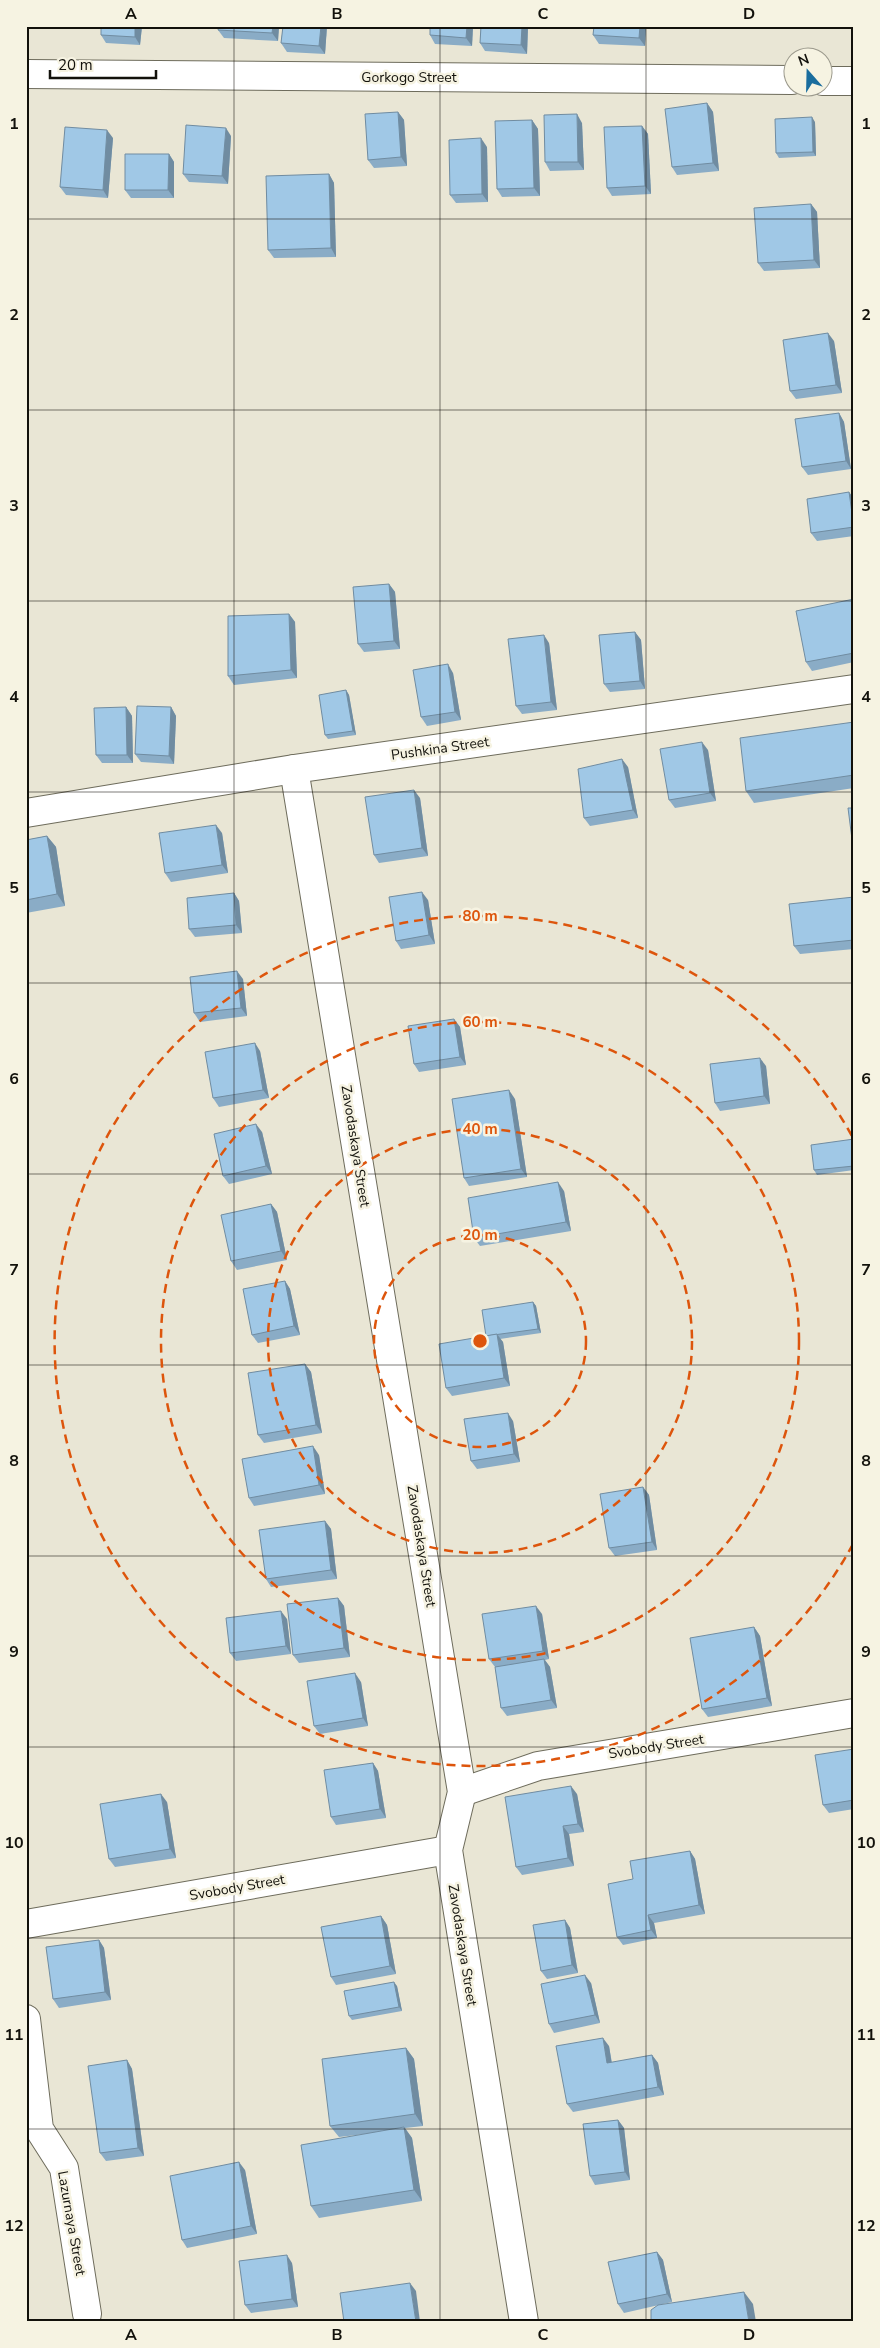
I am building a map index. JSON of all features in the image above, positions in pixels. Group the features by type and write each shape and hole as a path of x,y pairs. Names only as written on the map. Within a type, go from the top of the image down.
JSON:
{"street":[{"name":"Gorkogo Street","path":"26,74 782,80"},
{"path":"832,81 854,81"},
{"name":"Pushkina Street","path":"26,813 294,769 854,689"},
{"name":"Zavodaskaya Street","path":"294,769 462,1792 448,1850 524,2322"},
{"name":"Svobody Street","path":"462,1792 538,1766 854,1713"},
{"name":"Svobody Street","path":"26,1924 448,1850"},
{"name":"Lazurnaya Street","path":"26,2019 39,2129 64,2168 87,2314"}],"building":[{"path":"101,26 135,26 135,37 101,35"},
{"path":"219,26 273,26 272,33 218,30"},
{"path":"283,26 321,26 319,46 281,43"},
{"path":"430,26 467,26 466,38 430,35"},
{"path":"481,26 522,26 521,45 480,43"},
{"path":"594,26 640,26 639,38 593,35"},
{"path":"707,103 713,163 672,167 665,109"},
{"path":"398,112 401,157 368,160 365,114"},
{"path":"577,114 578,162 545,162 544,115"},
{"path":"812,117 813,152 776,153 775,119"},
{"path":"532,120 534,188 497,189 495,121"},
{"path":"186,125 226,128 222,176 183,174"},
{"path":"642,126 645,186 607,188 604,127"},
{"path":"65,127 107,130 103,190 60,187"},
{"path":"481,138 482,194 450,195 449,140"},
{"path":"125,154 169,154 168,190 125,190"},
{"path":"329,174 331,248 268,250 266,176"},
{"path":"811,204 814,260 758,263 754,208"},
{"path":"828,333 836,385 790,391 783,340"},
{"path":"839,413 846,461 802,467 795,419"},
{"path":"849,492 854,527 811,533 807,499"},
{"path":"389,584 394,641 358,644 353,587"},
{"path":"854,599 854,653 806,662 796,611"},
{"path":"289,614 291,670 228,676 228,616"},
{"path":"635,632 640,681 604,684 599,635"},
{"path":"544,635 551,702 516,706 508,639"},
{"path":"448,664 455,712 421,717 413,670"},
{"path":"346,690 353,731 325,735 319,695"},
{"path":"137,706 171,707 169,756 135,754"},
{"path":"126,707 127,755 96,755 94,708"},
{"path":"854,722 854,775 746,791 740,738"},
{"path":"702,742 710,793 669,800 660,749"},
{"path":"622,759 633,810 584,818 578,769"},
{"path":"414,790 422,848 374,855 365,797"},
{"path":"848,808 854,808 854,855"},
{"path":"216,825 222,865 165,873 159,833"},
{"path":"47,836 57,894 26,900 26,840"},
{"path":"422,892 429,935 396,941 389,897"},
{"path":"234,893 236,925 189,929 187,898"},
{"path":"854,897 854,940 794,946 789,904"},
{"path":"237,971 241,1008 194,1013 190,977"},
{"path":"454,1019 460,1057 414,1064 408,1026"},
{"path":"255,1043 263,1090 213,1098 205,1052"},
{"path":"760,1058 764,1096 715,1103 710,1064"},
{"path":"509,1090 521,1169 464,1178 452,1099"},
{"path":"256,1124 266,1166 223,1176 214,1134"},
{"path":"854,1139 854,1166 814,1170 811,1145"},
{"path":"558,1182 566,1222 474,1238 468,1198"},
{"path":"271,1204 281,1251 231,1261 221,1215"},
{"path":"285,1281 294,1326 252,1335 243,1289"},
{"path":"533,1302 538,1329 486,1336 482,1310"},
{"path":"497,1334 504,1378 446,1388 439,1344"},
{"path":"305,1364 316,1425 258,1435 248,1373"},
{"path":"508,1413 514,1454 471,1461 464,1419"},
{"path":"313,1446 319,1485 249,1498 242,1459"},
{"path":"643,1487 652,1542 609,1548 600,1494"},
{"path":"325,1521 331,1570 266,1579 259,1530"},
{"path":"338,1598 344,1648 293,1655 287,1604"},
{"path":"536,1606 543,1651 489,1659 482,1614"},
{"path":"281,1611 286,1646 230,1653 226,1618"},
{"path":"754,1627 767,1698 702,1709 690,1638"},
{"path":"544,1659 551,1700 501,1708 495,1667"},
{"path":"355,1673 363,1718 314,1726 307,1681"},
{"path":"854,1749 854,1800 823,1805 815,1755"},
{"path":"373,1763 380,1809 331,1817 324,1770"},
{"path":"571,1786 578,1824 563,1826 568,1858 516,1867 505,1797"},
{"path":"161,1794 170,1849 109,1859 100,1804"},
{"path":"690,1851 699,1905 648,1915 651,1930 617,1937 608,1884 633,1879 630,1861"},
{"path":"381,1916 390,1966 331,1977 321,1927"},
{"path":"565,1920 572,1965 541,1971 533,1925"},
{"path":"99,1940 105,1992 53,1999 46,1947"},
{"path":"585,1975 595,2015 549,2024 541,1984"},
{"path":"394,1982 399,2007 349,2016 344,1991"},
{"path":"603,2038 607,2063 652,2055 658,2087 567,2104 556,2046"},
{"path":"406,2048 415,2114 330,2126 322,2059"},
{"path":"127,2060 138,2148 100,2153 88,2066"},
{"path":"618,2120 625,2172 590,2176 583,2124"},
{"path":"404,2127 414,2190 311,2206 301,2145"},
{"path":"239,2162 251,2226 182,2240 170,2176"},
{"path":"657,2252 667,2294 618,2304 608,2262"},
{"path":"287,2255 292,2299 245,2305 239,2261"},
{"path":"410,2283 416,2322 344,2322 340,2293"},
{"path":"744,2292 749,2322 653,2322 651,2319 651,2310 658,2305"}]}
